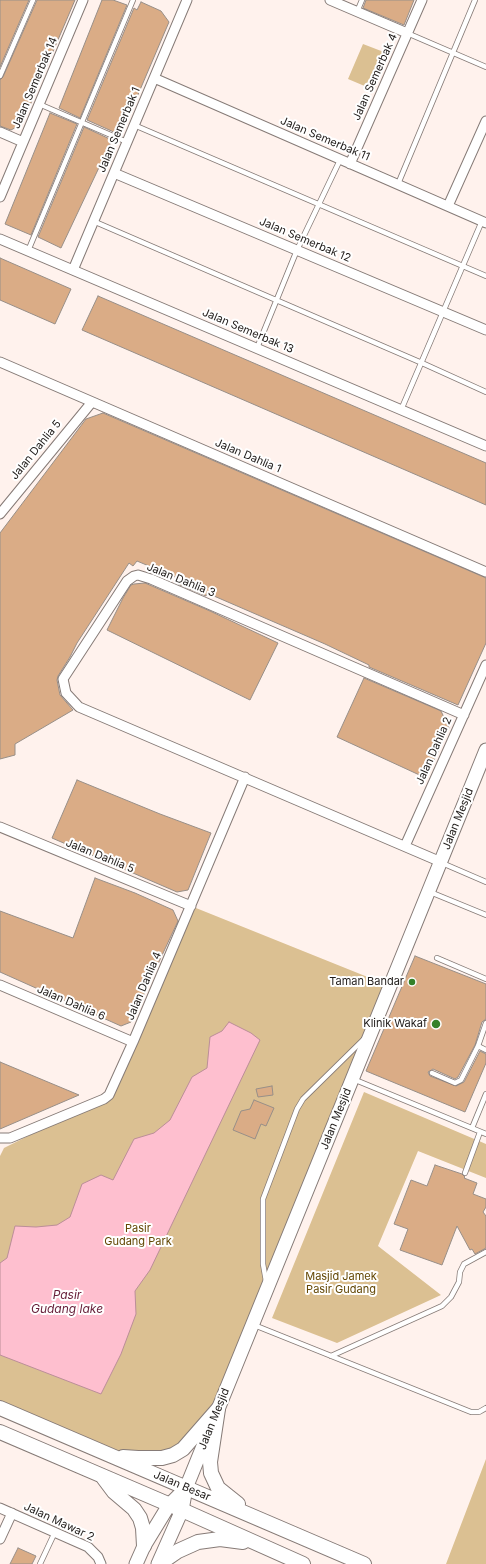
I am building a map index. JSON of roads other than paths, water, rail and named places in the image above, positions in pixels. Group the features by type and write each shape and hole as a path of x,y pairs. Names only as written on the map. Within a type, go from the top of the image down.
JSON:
{"main road":[{"name":"Jalan Mesjid","path":"159,1564 182,1510 186,1488 486,750"},
{"name":"Jalan Besar","path":"0,1408 364,1564"},
{"path":"106,1454 138,1458 162,1458 173,1455 183,1449 218,1409"},
{"path":"218,1409 210,1462 214,1481 223,1493 259,1519"},
{"name":"Jalan Besar","path":"0,1432 303,1564"},
{"path":"102,1476 114,1492 134,1509 140,1518 143,1528 144,1546"},
{"name":"Jalan Mesjid","path":"136,1564 144,1546 169,1505 186,1488"},
{"path":"159,1564 178,1551 198,1542 220,1539 257,1544"}],"street":[{"name":"Jalan Semerbak 14","path":"1,193 83,0"},
{"name":"Jalan Semerbak 1","path":"72,270 187,0"},
{"path":"330,0 407,33"},
{"name":"Jalan Semerbak 4","path":"350,164 422,0"},
{"name":"Jalan Semerbak 11","path":"154,78 484,222"},
{"path":"448,206 486,121"},
{"path":"0,132 23,142"},
{"name":"Jalan Semerbak 12","path":"114,173 486,330"},
{"name":"Jalan Semerbak 13","path":"0,239 486,446"},
{"name":"Jalan Dahlia 1","path":"0,362 486,572"},
{"name":"Jalan Dahlia 5","path":"0,514 92,402"},
{"name":"Jalan Dahlia 3","path":"440,862 79,707 66,693 63,681 64,674 130,578 138,575 151,579 464,715"},
{"name":"Jalan Dahlia 2","path":"405,846 486,665"},
{"name":"Jalan Dahlia 4","path":"0,1138 10,1138 107,1097 111,1092 191,906 244,777"},
{"name":"Jalan Dahlia 5","path":"0,827 191,906"},
{"name":"Jalan Dahlia 6","path":"0,985 133,1042"},
{"name":"Jalan Mawar 2","path":"0,1508 88,1547 98,1557 101,1564"},
{"path":"0,1539 12,1513"}],"lane":[{"path":"0,76 33,0"},
{"path":"28,251 133,0"},
{"path":"357,12 362,0"},
{"path":"398,184 475,0"},
{"path":"407,33 486,67"},
{"path":"39,104 127,142"},
{"path":"134,125 486,276"},
{"path":"257,348 297,250 340,159"},
{"path":"93,221 486,392"},
{"path":"401,410 462,266 484,222"},
{"path":"440,862 486,882"},
{"path":"428,891 486,915"},
{"path":"437,958 486,978"},
{"path":"432,1073 455,1083 461,1080 478,1046 486,1023"},
{"path":"268,1286 263,1264 263,1199 297,1109 302,1100 371,1032"},
{"path":"478,1046 486,1050"},
{"path":"352,1079 486,1134"},
{"path":"472,1128 486,1094"},
{"path":"465,1173 480,1132"},
{"path":"331,1356 442,1306 451,1297 459,1282 460,1272 464,1264 486,1252"},
{"path":"252,1324 471,1412 479,1412 486,1408"},
{"path":"40,1564 55,1532"}],"water":[{"name":"Pasir Gudang lake","path":"229,1022 251,1033 260,1040 150,1270 135,1291 136,1314 121,1354 101,1394 0,1355 0,1263 7,1258 15,1226 36,1227 57,1225 70,1217 82,1184 101,1175 113,1180 134,1139 154,1133 170,1120 192,1077 207,1068 210,1037 222,1031"}],"place":[{"name":"Taman Bandar","path":"412,982"},
{"name":"Klinik Wakaf","path":"436,1024"}],"park label":[{"name":"Pasir Gudang Park","path":"138,1235"},
{"name":"Masjid Jamek Pasir Gudang","path":"341,1283"}]}
